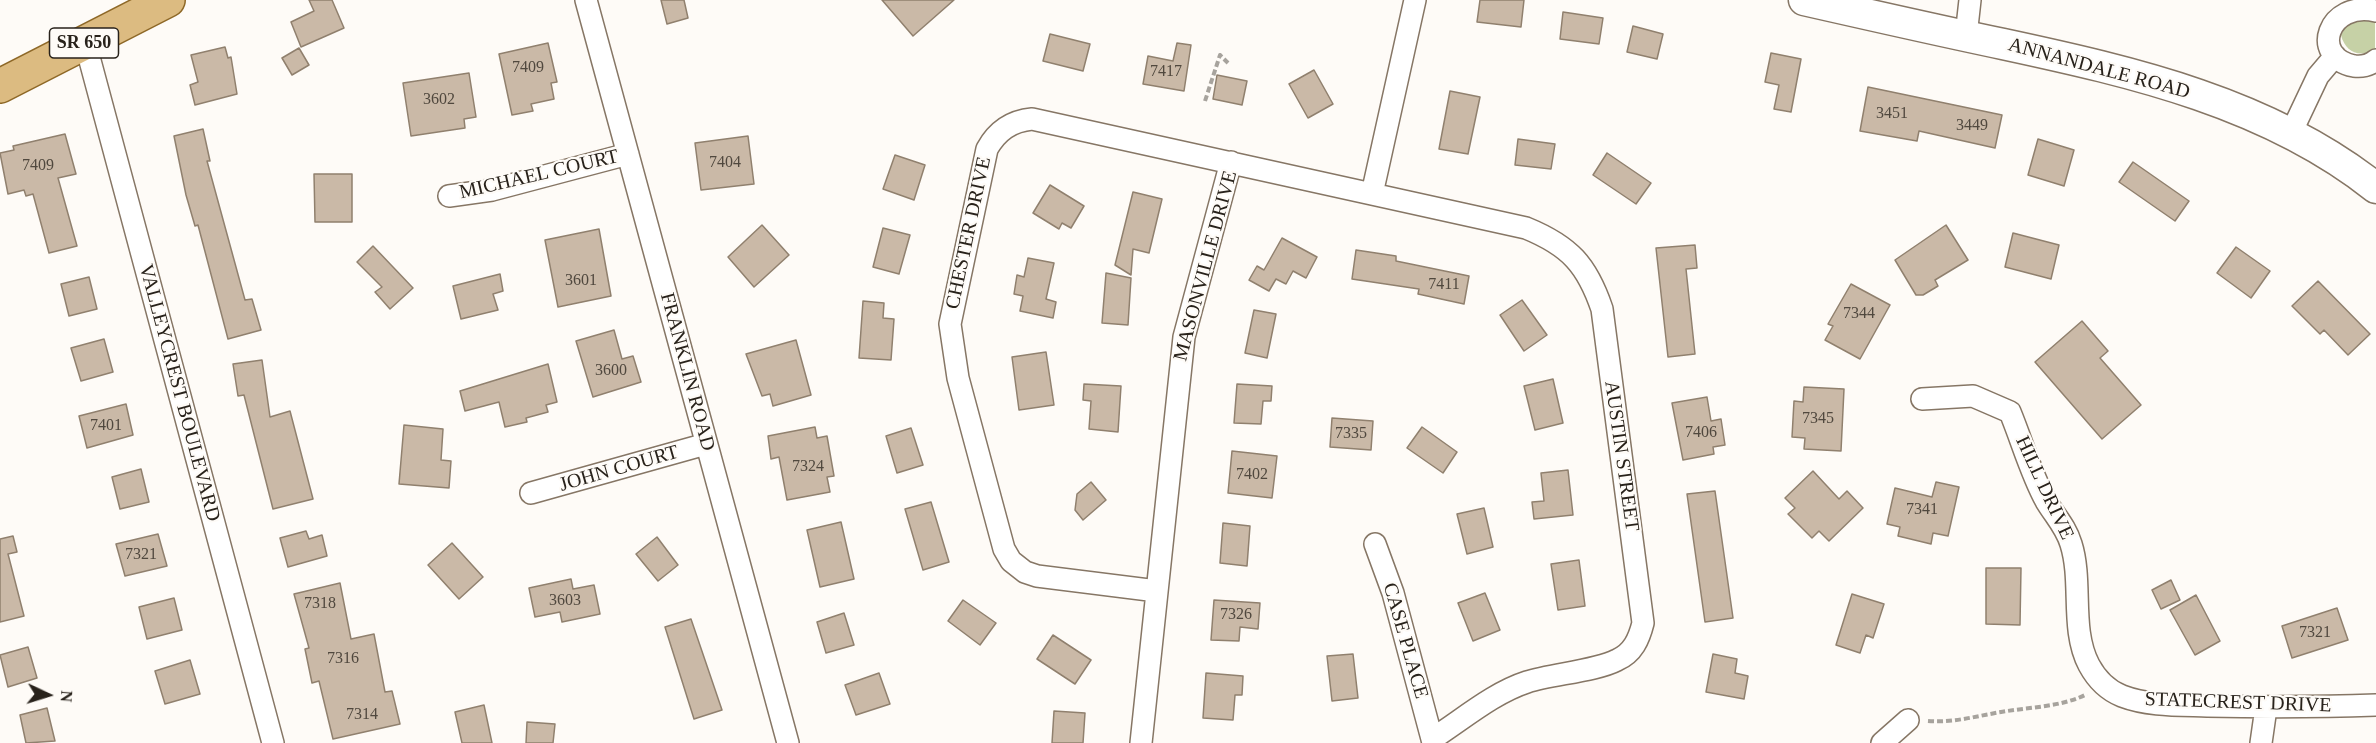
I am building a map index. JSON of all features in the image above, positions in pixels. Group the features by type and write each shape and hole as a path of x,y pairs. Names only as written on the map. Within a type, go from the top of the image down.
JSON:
{"main road":[{"name":"SR 650","path":"0,86 168,0"},
{"name":"ANNANDALE ROAD","path":"1804,0 2168,83 2291,133 2376,188"}],"street":[{"name":"FRANKLIN ROAD","path":"586,0 788,743"},
{"path":"1372,194 1415,0"},
{"path":"1966,36 1970,0"},
{"path":"2376,11 2366,6 2353,6 2342,10 2332,20 2328,43 2335,56 2347,64 2358,67 2376,60"},
{"name":"VALLEYCREST BOULEVARD","path":"85,42 273,743"},
{"path":"2291,133 2302,105 2318,76 2335,56"},
{"name":"CHESTER DRIVE","path":"1157,591 1037,576 1025,572 1011,561 999,534 958,378 952,348 952,306 987,149 993,138 1005,127 1020,120 1032,119 1231,162"},
{"name":"MICHAEL COURT","path":"449,196 492,190 628,154"},
{"name":"MASONVILLE DRIVE","path":"1141,743 1184,337 1231,162 1372,194"},
{"name":"AUSTIN STREET","path":"1372,194 1526,228 1565,248 1585,269 1602,309 1642,611 1639,639 1617,660 1526,682 1503,692 1432,741"},
{"name":"HILL DRIVE","path":"1922,399 1973,396 2010,412 2045,499 2060,519 2071,542 2076,564 2081,641 2088,663 2104,685"},
{"name":"JOHN COURT","path":"531,493 706,444"},
{"name":"CASE PLACE","path":"1375,544 1393,593 1432,741"},
{"name":"STATECREST DRIVE","path":"2104,685 2118,695 2136,701 2266,708 2376,705"},
{"path":"2261,743 2266,708"},
{"path":"1882,743 1908,720"}],"path":[{"path":"1205,101 1220,55 1228,63"},
{"path":"1908,720 1944,723 2043,706 2075,700 2104,685"}],"green space":[{"path":"2350,18 2375,20 2375,49 2359,53 2346,46 2341,35"}],"building":[{"path":"309,0 332,0 344,28 301,47 291,22 314,11"},
{"path":"661,0 684,0 688,18 667,24"},
{"path":"882,0 954,0 913,36"},
{"path":"1480,0 1524,0 1521,27 1477,22"},
{"path":"1563,12 1603,18 1599,44 1560,39"},
{"path":"1633,26 1663,34 1657,59 1627,52"},
{"path":"1050,34 1090,44 1083,71 1043,61"},
{"path":"548,43 557,82 551,83 554,99 531,104 533,111 512,115 499,54"},
{"path":"1177,43 1191,45 1184,91 1143,84 1148,56 1173,61"},
{"path":"225,47 228,58 231,57 237,94 195,105 190,85 198,82 191,55"},
{"path":"299,48 309,65 292,75 282,58"},
{"path":"1771,53 1801,59 1791,112 1774,109 1779,85 1765,82"},
{"path":"1314,70 1333,104 1308,118 1289,84"},
{"path":"469,73 476,117 464,119 465,128 411,136 403,83"},
{"path":"1217,75 1247,81 1242,105 1213,99"},
{"path":"1868,87 2002,115 1995,148 1919,131 1917,141 1860,131"},
{"path":"1450,91 1480,97 1468,154 1439,149"},
{"path":"203,129 210,161 207,161 245,300 252,299 261,330 228,339 198,225 195,226 186,195 174,136"},
{"path":"65,134 76,174 58,178 77,246 49,253 33,194 26,196 24,190 8,194 0,153 14,150 13,146"},
{"path":"748,136 754,184 701,190 695,143"},
{"path":"1518,139 1555,144 1551,169 1515,165"},
{"path":"2038,139 2074,150 2064,186 2028,175"},
{"path":"1607,153 1651,183 1636,204 1593,175"},
{"path":"895,155 925,165 914,200 883,189"},
{"path":"2133,162 2189,201 2175,221 2119,182"},
{"path":"314,174 352,174 352,222 315,222"},
{"path":"1050,185 1084,206 1071,228 1062,223 1059,229 1033,213"},
{"path":"1133,192 1162,199 1149,253 1133,249 1131,275 1115,265"},
{"path":"762,225 789,255 754,287 728,257"},
{"path":"1946,225 1968,260 1935,280 1938,286 1923,295 1916,295 1895,260"},
{"path":"883,228 910,235 899,274 873,267"},
{"path":"599,229 611,296 558,307 545,240"},
{"path":"2013,233 2059,245 2051,279 2005,267"},
{"path":"1282,238 1317,257 1306,278 1293,271 1286,284 1276,279 1269,291 1249,280 1257,266 1264,270"},
{"path":"1695,245 1697,268 1686,269 1695,354 1668,357 1656,248"},
{"path":"373,246 413,288 390,309 375,292 382,287 357,262"},
{"path":"2236,247 2270,271 2251,298 2217,273"},
{"path":"1356,250 1396,256 1396,261 1469,276 1464,304 1418,294 1419,289 1352,279"},
{"path":"1028,258 1054,263 1046,299 1056,302 1053,318 1020,311 1023,296 1014,294 1017,275 1024,277"},
{"path":"1106,273 1131,278 1128,325 1102,323"},
{"path":"500,274 503,291 493,294 498,310 461,319 453,286"},
{"path":"89,277 97,309 69,316 61,284"},
{"path":"2318,281 2370,334 2348,355 2324,330 2320,334 2292,306"},
{"path":"1851,284 1890,305 1860,359 1825,340 1833,326 1828,324"},
{"path":"1522,300 1547,335 1524,351 1500,315"},
{"path":"863,301 884,303 883,318 894,319 891,360 859,358"},
{"path":"1254,310 1276,314 1267,358 1245,353"},
{"path":"2082,321 2108,351 2100,358 2141,405 2102,439 2035,362"},
{"path":"614,330 622,359 633,356 641,382 593,397 576,341"},
{"path":"104,339 113,372 81,381 71,348"},
{"path":"796,340 811,395 773,406 770,394 762,396 746,354"},
{"path":"1046,352 1054,405 1019,410 1012,357"},
{"path":"262,360 270,417 290,411 313,499 273,509 244,395 238,396 233,364"},
{"path":"548,364 557,402 546,405 548,412 526,418 527,422 505,427 499,402 465,411 460,391"},
{"path":"1553,379 1563,423 1535,430 1524,386"},
{"path":"1084,384 1121,386 1118,432 1089,429 1091,401 1083,400"},
{"path":"1237,384 1272,386 1271,401 1263,401 1261,424 1234,423"},
{"path":"1804,387 1844,389 1841,451 1804,449 1805,438 1792,437 1794,401 1803,402"},
{"path":"1707,397 1711,421 1721,419 1725,445 1713,447 1714,454 1683,460 1672,403"},
{"path":"126,404 133,435 87,448 79,416"},
{"path":"1332,418 1373,421 1371,450 1330,447"},
{"path":"404,425 443,429 441,460 451,461 449,488 399,484"},
{"path":"815,427 817,438 827,436 834,476 827,477 830,492 787,500 779,457 771,459 768,436"},
{"path":"1422,427 1457,452 1443,473 1407,448"},
{"path":"911,428 923,465 897,473 886,436"},
{"path":"1232,451 1277,456 1272,498 1228,493"},
{"path":"141,469 149,502 120,509 112,477"},
{"path":"1568,470 1573,515 1534,519 1532,502 1544,501 1541,473"},
{"path":"1813,471 1839,499 1847,491 1863,508 1829,541 1819,531 1812,538 1788,514 1795,508 1785,498"},
{"path":"1091,482 1106,500 1083,520 1075,510 1077,494"},
{"path":"1936,482 1959,487 1948,536 1933,533 1931,544 1898,536 1900,527 1887,524 1895,488 1932,497"},
{"path":"1715,491 1733,618 1705,622 1687,494"},
{"path":"931,502 949,562 923,570 905,509"},
{"path":"1484,508 1493,547 1467,554 1457,514"},
{"path":"841,522 854,579 820,587 807,530"},
{"path":"1223,523 1250,526 1247,566 1220,563"},
{"path":"306,531 309,539 322,535 327,556 288,567 280,538"},
{"path":"158,534 167,566 125,576 116,544"},
{"path":"13,536 17,552 8,554 24,616 0,622 0,539"},
{"path":"657,537 678,565 658,581 636,554"},
{"path":"452,543 483,577 459,599 428,565"},
{"path":"1579,560 1585,606 1558,610 1551,564"},
{"path":"1986,568 2021,568 2020,625 1986,624"},
{"path":"571,579 573,589 594,585 600,614 562,622 560,612 535,617 529,588"},
{"path":"2171,580 2180,600 2161,609 2152,590"},
{"path":"340,583 351,639 374,634 385,692 392,691 400,724 333,739 319,681 312,683 305,649 309,648 294,594"},
{"path":"1485,593 1500,630 1473,641 1458,603"},
{"path":"1852,594 1884,604 1873,638 1866,635 1860,653 1836,645"},
{"path":"2196,595 2220,641 2195,655 2170,610"},
{"path":"174,598 182,630 147,639 139,607"},
{"path":"963,600 996,623 980,645 948,621"},
{"path":"1214,600 1260,603 1258,629 1240,627 1239,641 1211,640"},
{"path":"2337,608 2348,640 2292,658 2282,626"},
{"path":"844,613 854,645 826,653 817,622"},
{"path":"691,619 722,710 694,719 665,627"},
{"path":"1053,635 1091,660 1075,684 1037,659"},
{"path":"28,647 37,678 8,687 0,655"},
{"path":"1353,654 1358,698 1332,701 1327,656"},
{"path":"1713,654 1737,659 1735,673 1748,676 1744,699 1706,692"},
{"path":"190,660 200,694 165,704 155,671"},
{"path":"879,673 890,704 856,715 845,685"},
{"path":"1206,673 1243,676 1242,695 1235,695 1233,720 1203,718"},
{"path":"484,705 492,743 462,743 455,712"},
{"path":"47,708 55,741 26,743 20,715"},
{"path":"1054,711 1085,713 1083,743 1052,743"},
{"path":"527,722 555,724 553,743 526,743"}]}
